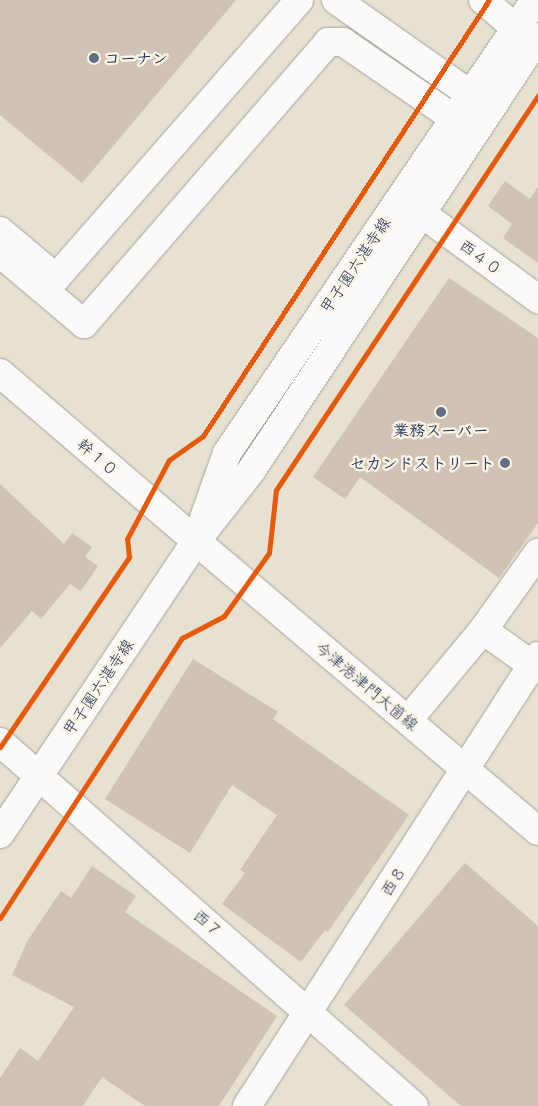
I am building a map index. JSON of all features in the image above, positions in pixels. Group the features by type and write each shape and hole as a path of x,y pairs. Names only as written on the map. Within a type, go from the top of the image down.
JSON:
{"main road":[{"path":"0,231 56,278 299,0"},
{"path":"336,0 471,95"},
{"path":"483,0 529,37"},
{"name":"甲子園六湛寺線","path":"0,834 196,541 251,471 424,214 529,37 535,0"},
{"name":"甲子園六湛寺線","path":"196,541 227,453 471,95 529,37"},
{"path":"0,253 84,324 328,42 343,42 455,118"},
{"name":"西４０","path":"424,214 538,298"},
{"name":"幹１０","path":"0,373 196,541"},
{"name":"今津港津門大箇線","path":"196,541 538,831"},
{"path":"408,720 483,630 538,552"},
{"path":"483,630 535,661"},
{"name":"西８","path":"247,1106 535,661"},
{"name":"西７","path":"0,742 39,774 414,1106"}],"path":[{"path":"447,232 538,95"},
{"path":"0,918 75,806 182,638 224,616 245,583 269,553 276,490 282,481"}],"building":[{"name":"コーナン","path":"0,0 236,0 82,183 0,115"},
{"path":"505,181 530,199 538,187 538,263 503,238 512,224 488,206"},
{"path":"449,278 538,338 538,523 499,578 360,477 345,499 313,477"},
{"path":"0,484 64,544 72,533 92,547 85,557 98,566 81,591 70,584 41,619 32,611 0,648"},
{"path":"193,659 278,712 273,719 409,815 328,932 325,930 301,962 222,904 245,873 240,870 277,815 232,785 190,853 105,799"},
{"path":"465,863 538,926 538,1106 461,1106 344,1005"},
{"path":"92,866 136,896 125,912 277,1016 219,1106 145,1106 102,1077 83,1106 0,1106 0,1078 20,1048 38,1061 74,1007 12,975 28,940 61,891 71,898"}],"cycle path":[{"path":"0,747 129,557 127,539 169,460 203,436 489,0"},
{"path":"0,918 182,638 224,616 269,553 276,490 538,95"}],"place":[{"name":"コーナン","path":"94,58"},
{"name":"業務スーパー","path":"441,412"},
{"name":"セカンドストリート","path":"505,463"}]}
